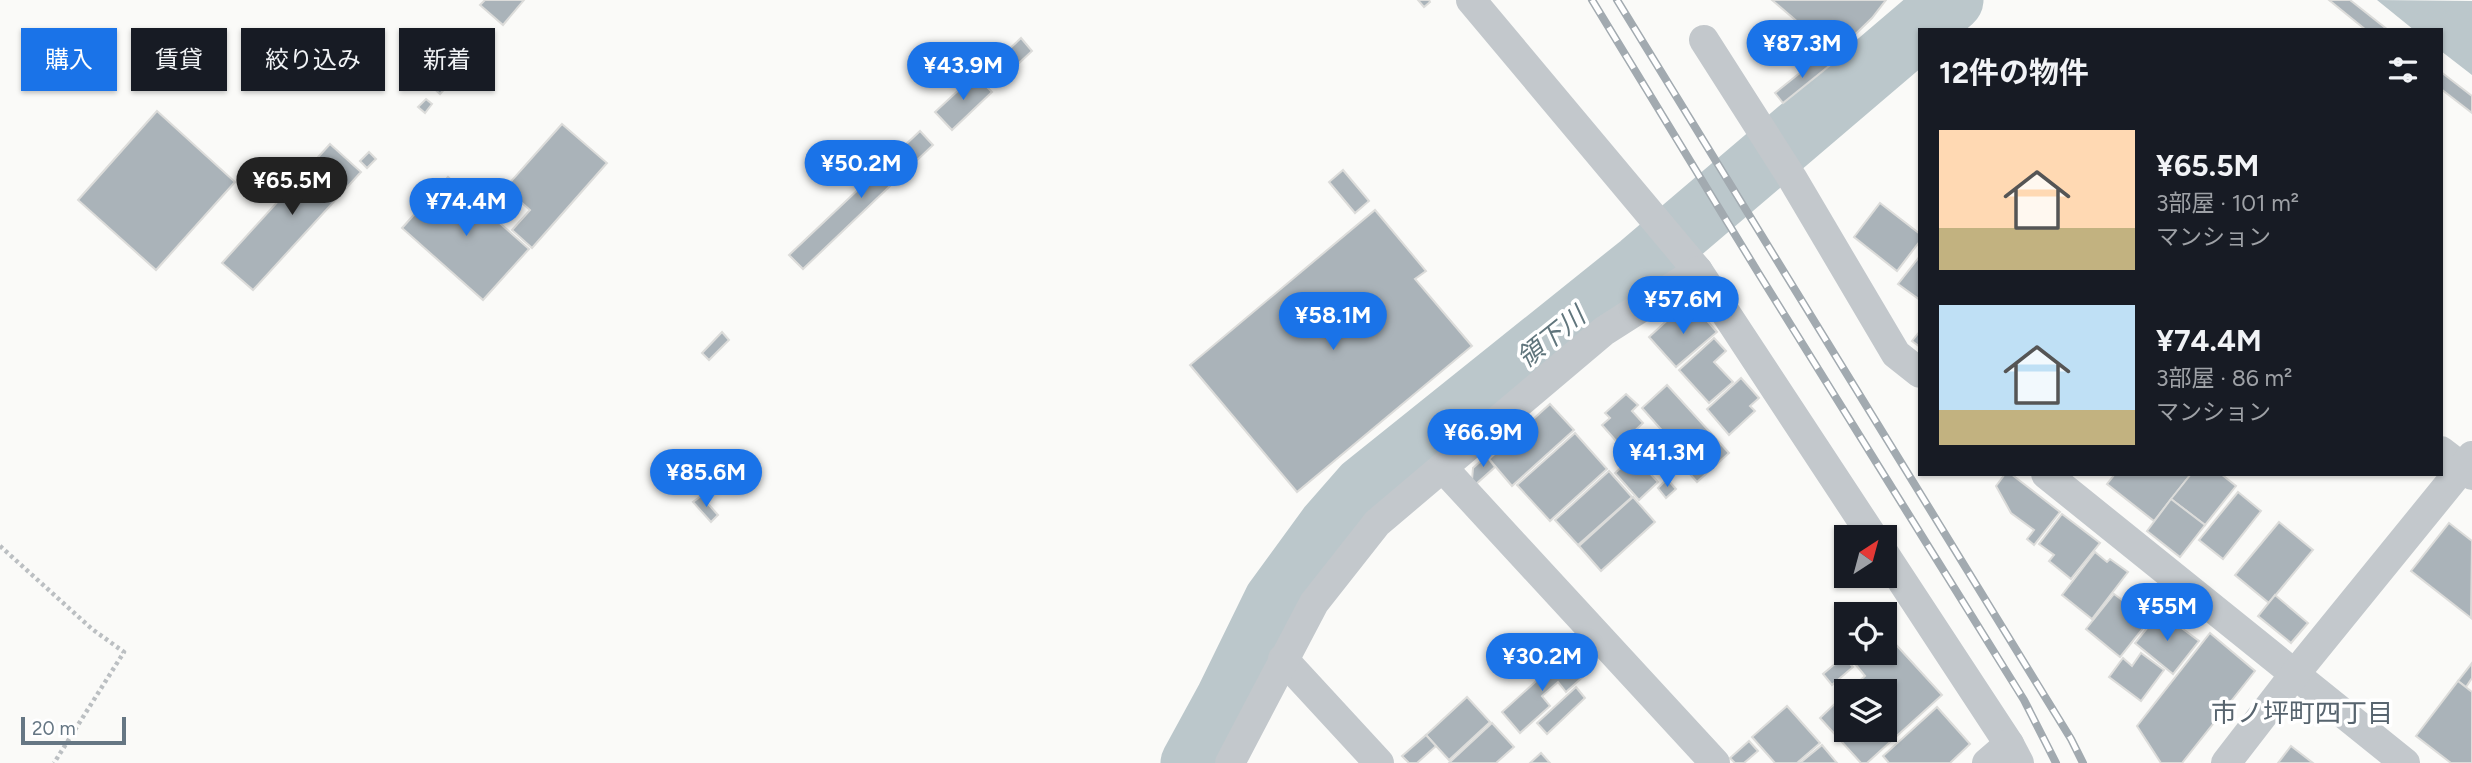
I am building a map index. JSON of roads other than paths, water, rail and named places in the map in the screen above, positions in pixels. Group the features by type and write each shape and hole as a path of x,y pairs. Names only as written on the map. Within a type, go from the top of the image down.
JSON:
{"street":[{"path":"1471,0 1692,264 1865,525"},
{"path":"1704,40 1792,178 1896,354 1918,371"},
{"path":"1230,763 1314,603 1377,523 1604,331 1692,264"},
{"path":"2226,763 2462,463"},
{"path":"1443,468 1716,763"},
{"path":"2048,476 2405,763"},
{"path":"1897,575 2005,757"},
{"path":"1283,659 1379,763"}],"waterway":[{"name":"領下川","path":"1919,28 1952,0"},
{"name":"領下川","path":"1192,763 1275,601 1329,527 1364,487 1641,265 1918,29"}],"railway":[{"path":"1592,0 2024,700 2056,763"},
{"path":"1617,0 2071,739 2083,763"}],"district":[{"name":"市ノ坪町四丁目","path":"2302,713"}]}
